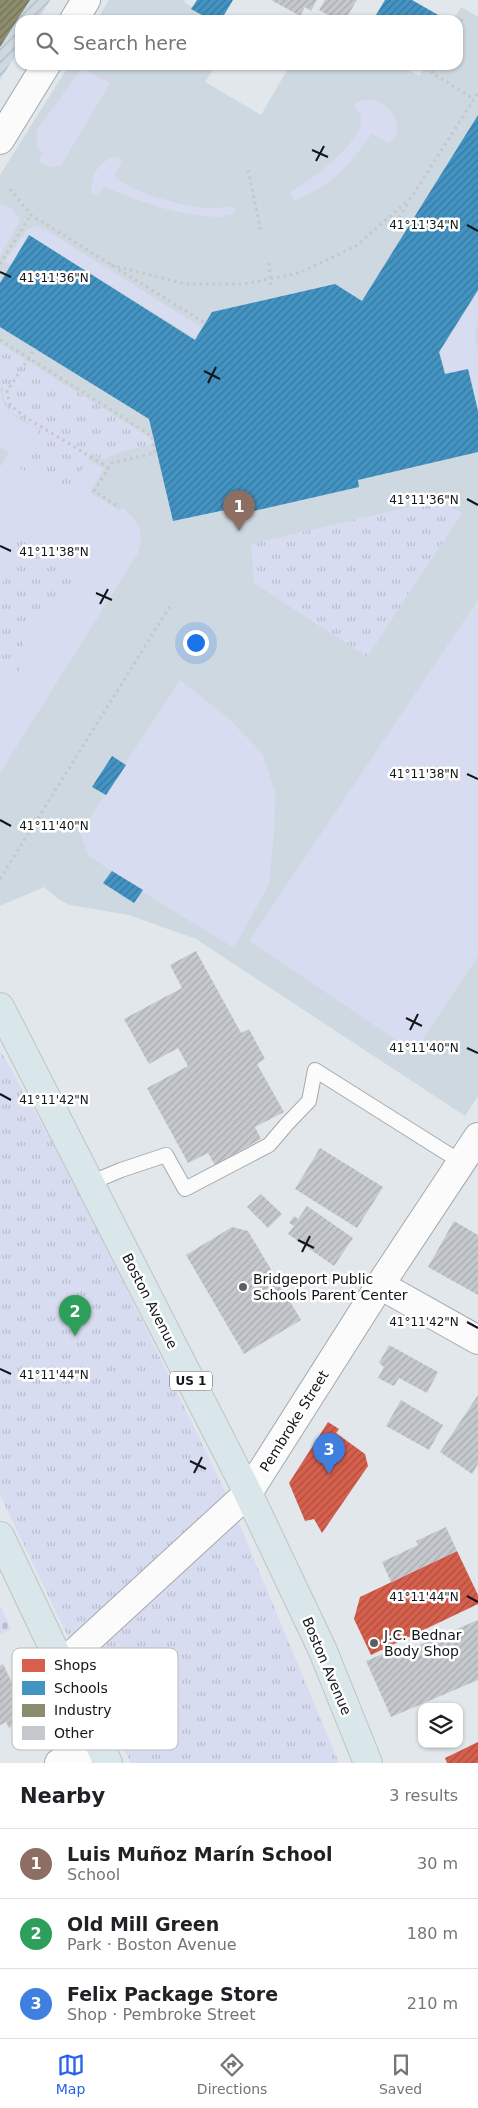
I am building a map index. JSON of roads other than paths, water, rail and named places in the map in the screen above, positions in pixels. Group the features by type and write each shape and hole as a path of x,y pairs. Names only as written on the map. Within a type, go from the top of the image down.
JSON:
{"main road":[{"name":"Boston Avenue","path":"0,1007 248,1493 323,1651 368,1763"},
{"path":"0,1536 54,1648"}],"street":[{"path":"77,15 86,0"},
{"path":"0,140 43,70"},
{"name":"Pembroke Street","path":"79,1648 248,1493 380,1285 478,1137"},
{"path":"380,1285 478,1340"},
{"path":"59,1763 103,1754"}],"lane":[{"path":"90,1183 166,1155 185,1189 270,1145 309,1101 315,1070 461,1162"}],"place":[{"name":"Luis Muñoz Marín School","path":"239,531"},
{"name":"Bridgeport Public Schools Parent Center","path":"243,1287"},
{"name":"Old Mill Green","path":"75,1336"},
{"name":"Felix Package Store","path":"329,1474"},
{"name":"J.C. Bednar Body Shop","path":"374,1643"}]}
